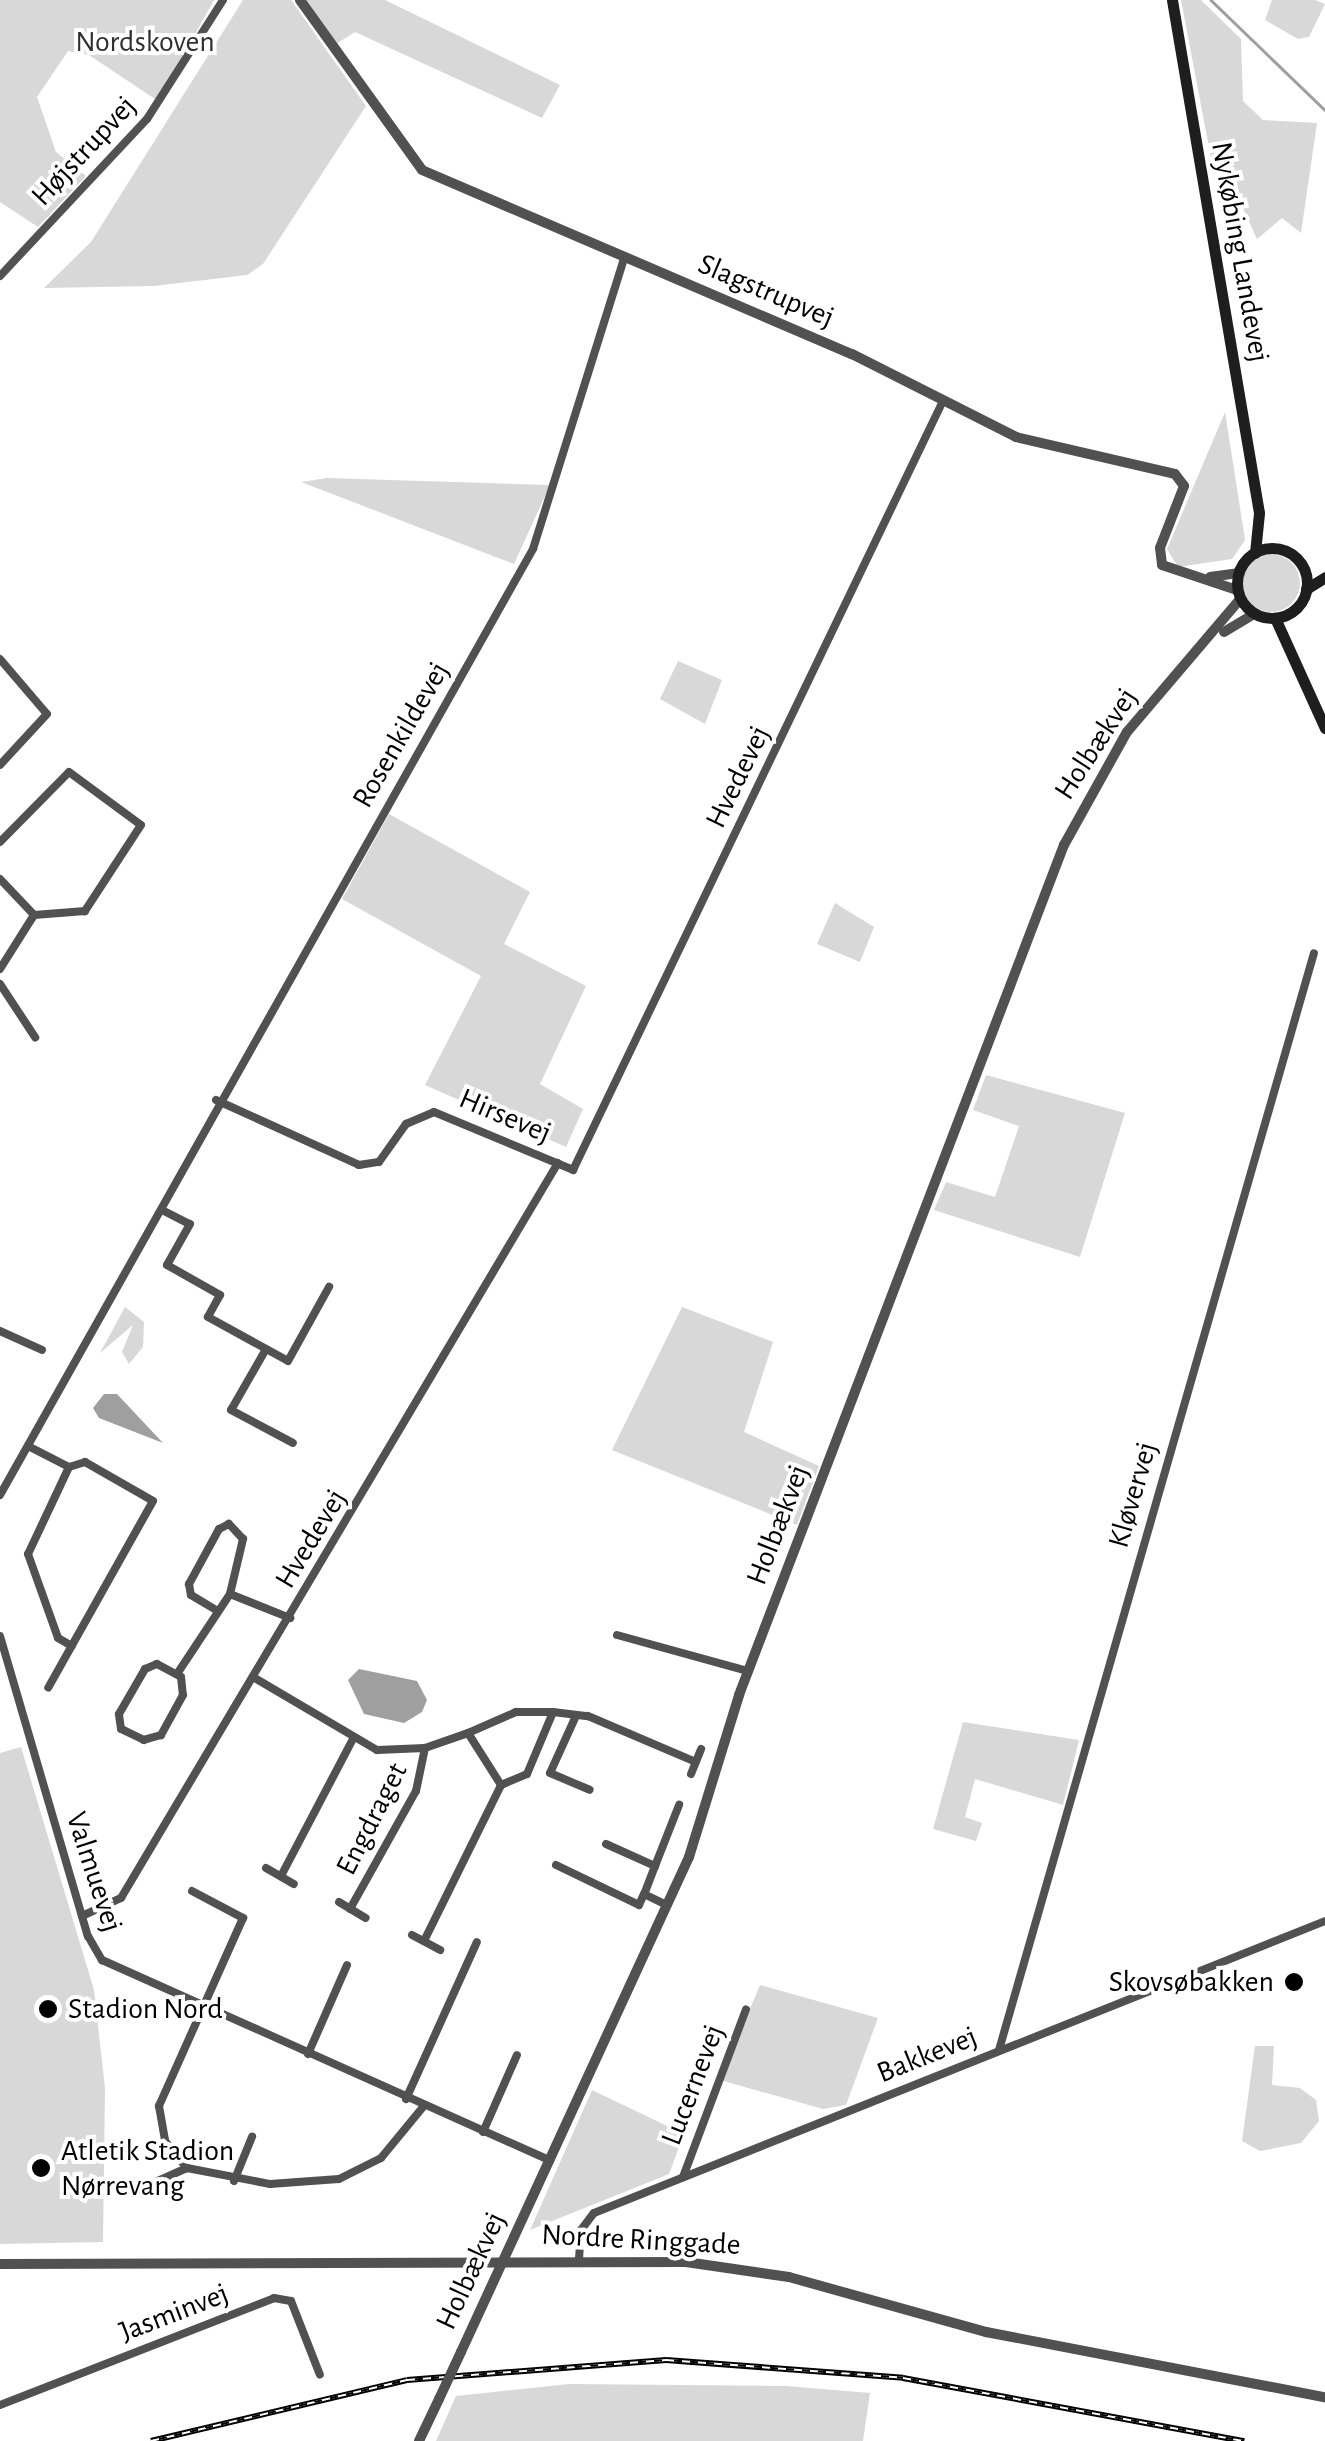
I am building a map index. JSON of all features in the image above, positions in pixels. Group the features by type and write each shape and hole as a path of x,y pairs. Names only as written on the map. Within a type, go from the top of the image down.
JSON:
{"main road":[{"name":"Nykøbing Landevej","path":"1172,0 1259,513 1274,548"},
{"name":"Nykøbing Landevej","path":"1255,552 1259,513"},
{"path":"1292,612 1274,618 1254,614 1239,594 1238,573 1255,552 1274,548 1303,569 1325,574"},
{"path":"1303,569 1306,588"},
{"path":"1299,661 1292,612 1306,588 1325,574"},
{"path":"1274,618 1299,661 1325,728"}],"street":[{"name":"Højstrupvej","path":"0,276 147,119 223,0"},
{"name":"Slagstrupvej","path":"300,0 422,170 852,354 942,404 1035,444 1180,477 1183,491 1159,554 1180,577"},
{"name":"Rosenkildevej","path":"0,1495 162,1210 216,1100 533,549 624,258"},
{"name":"Hvedevej","path":"573,1170 942,404"},
{"path":"1180,577 1238,573"},
{"path":"1180,577 1239,594"},
{"name":"Holbækvej","path":"419,2441 667,1905 748,1671 1071,830 1127,732 1207,644 1239,594"},
{"name":"Holbækvej","path":"1207,644 1254,614"},
{"path":"0,659 48,714 0,765"},
{"path":"0,842 69,772 141,825 86,912 34,916"},
{"path":"0,879 34,916"},
{"path":"0,969 34,916"},
{"name":"Kløvervej","path":"999,2050 1314,953"},
{"path":"0,984 35,1037"},
{"name":"Hirsevej","path":"216,1100 359,1165 379,1162 406,1124 434,1112 573,1170"},
{"name":"Hvedevej","path":"82,1916 121,1898 558,1163"},
{"path":"162,1210 190,1224 167,1264 220,1295 208,1317 288,1361 329,1288"},
{"path":"1,1332 42,1350"},
{"path":"266,1349 231,1410 293,1443"},
{"path":"28,1446 68,1467 85,1462 148,1492 154,1506 48,1688"},
{"path":"68,1467 28,1554 58,1638 72,1646"},
{"path":"176,1674 230,1594 242,1540 230,1524 189,1584 191,1595 216,1610"},
{"path":"230,1594 290,1618"},
{"path":"617,1635 748,1671"},
{"name":"Valmuevej","path":"0,1636 82,1916 94,1950 110,1966 550,2160"},
{"path":"157,1664 176,1674 183,1695 161,1736 144,1740 121,1729 119,1714 145,1669 157,1664"},
{"name":"Engdraget","path":"254,1677 337,1721 354,1738 386,1752 425,1748 516,1712 553,1712 575,1718 588,1716 696,1762"},
{"path":"424,1941 501,1785 527,1774 553,1712"},
{"path":"575,1718 550,1774 590,1790"},
{"path":"468,1734 501,1785"},
{"name":"Engdraget","path":"281,1876 354,1738"},
{"name":"Engdraget","path":"350,1909 416,1791 425,1748"},
{"path":"691,1774 702,1749"},
{"path":"556,1864 640,1905 679,1806"},
{"path":"606,1844 655,1866"},
{"name":"Engdraget","path":"266,1868 294,1884"},
{"path":"192,1891 246,1920 197,2006 159,2106 165,2141 187,2168 234,2181 305,2183 362,2171 398,2144 423,2107"},
{"path":"644,1894 667,1905"},
{"name":"Engdraget","path":"339,1902 366,1918"},
{"name":"Bakkevej","path":"579,2259 580,2230 594,2213 1325,1921"},
{"path":"412,1934 440,1950"},
{"path":"406,2099 477,1942"},
{"path":"308,2054 347,1966"},
{"name":"Lucernevej","path":"682,2177 746,2009"},
{"path":"483,2132 517,2055"},
{"path":"234,2181 252,2137"},
{"path":"133,2192 187,2168"},
{"name":"Nordre Ringgade","path":"0,2264 579,2259 769,2273 986,2332 1325,2397"},
{"name":"Jasminvej","path":"0,2405 274,2298 291,2302 320,2375"}],"green space":[{"name":"Nordskoven","path":"0,0 214,0 158,101 89,55 68,51 37,97 56,152 86,176 38,227 0,202"},
{"path":"243,0 291,0 366,106 263,264 247,275 154,286 44,288 91,242"},
{"path":"304,0 385,0 560,85 542,118 355,32 336,44"},
{"path":"1181,0 1201,0 1241,39 1243,101 1263,120 1317,123 1301,233 1282,218 1257,239 1241,204 1221,211"},
{"path":"1272,0 1315,0 1325,4 1309,37 1298,39 1265,20"},
{"path":"1225,412 1245,540 1232,559 1178,567 1167,549"},
{"path":"327,478 550,485 514,564 301,482"},
{"path":"1271,554 1291,563 1300,583 1291,603 1271,612 1251,603 1242,583 1251,563"},
{"path":"678,661 722,680 705,724 660,699"},
{"path":"389,814 530,892 504,944 586,986 540,1084 583,1109 566,1147 425,1085 481,976 342,899"},
{"path":"835,903 874,927 860,962 817,944"},
{"path":"986,1075 1125,1113 1080,1257 934,1210 946,1182 995,1197 1019,1126 973,1110"},
{"path":"125,1307 144,1322 143,1347 129,1364 122,1352 133,1325 100,1353"},
{"path":"682,1307 773,1342 744,1432 819,1466 797,1525 612,1450"},
{"path":"963,1722 1079,1740 1063,1805 975,1779 965,1817 982,1823 976,1841 933,1829"},
{"name":"Stadion Nord","path":"21,1747 94,1990 105,2088 103,2242 0,2244 0,1753"},
{"path":"760,1985 878,2018 846,2105 823,2109 720,2080"},
{"path":"1255,2046 1274,2046 1272,2085 1300,2088 1316,2100 1319,2121 1301,2143 1260,2151 1242,2141"},
{"path":"592,2090 684,2134 669,2174 530,2230"},
{"path":"569,2384 786,2386 870,2393 863,2441 436,2441 456,2396"}],"shaded area":[{"path":"104,1394 117,1394 163,1443 99,1418 93,1408"},
{"path":"359,1669 417,1681 427,1700 422,1712 404,1723 364,1714 348,1680"}],"waterway":[{"path":"1211,0 1325,110"}],"railway":[{"path":"151,2441 407,2380 666,2360 903,2378 1244,2441"}],"place":[{"name":"Skovsøbakken","path":"1294,1982"},
{"name":"Stadion Nord","path":"48,2009"},
{"name":"Atletik Stadion Nørrevang","path":"41,2168"}]}
